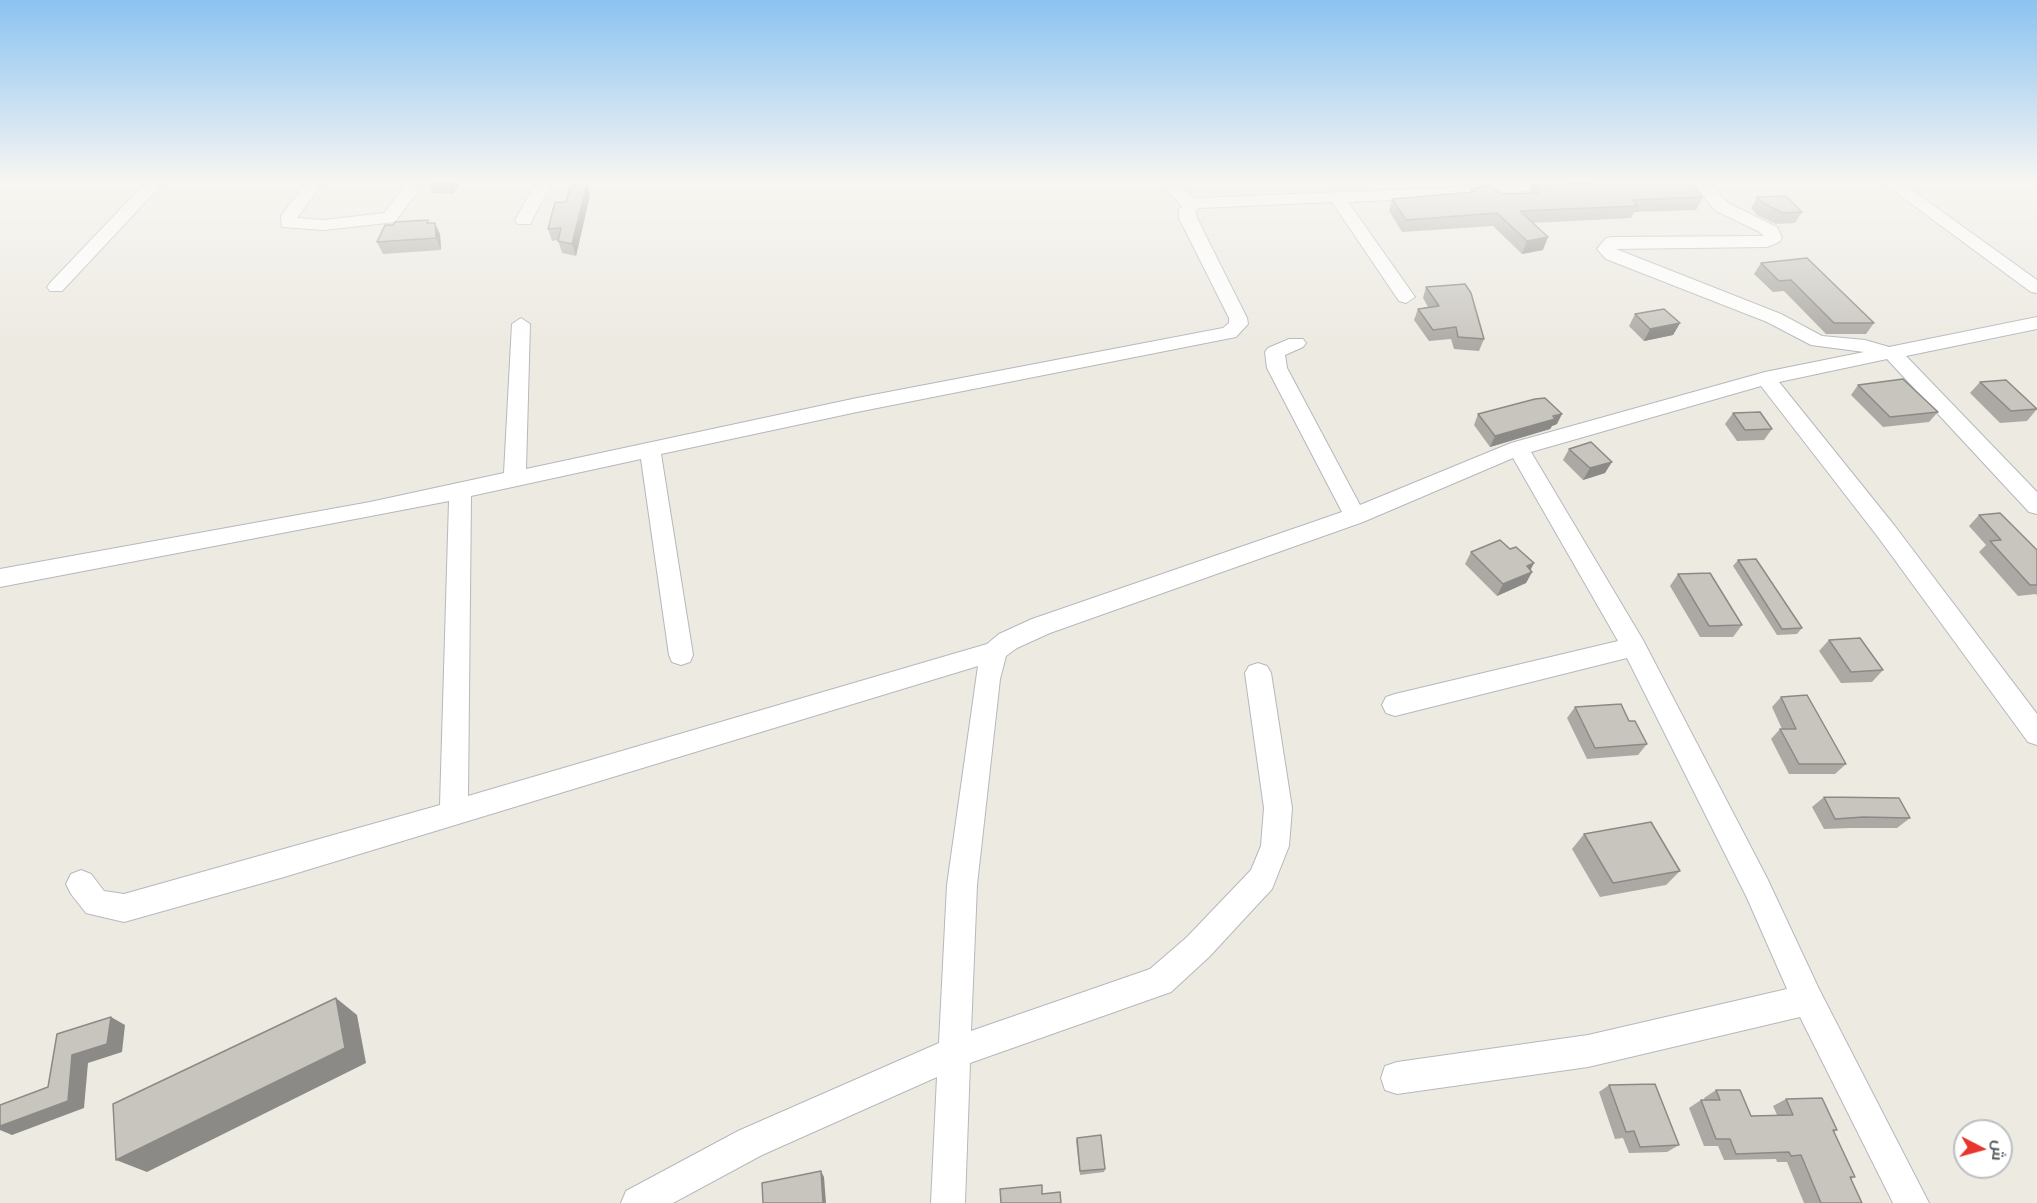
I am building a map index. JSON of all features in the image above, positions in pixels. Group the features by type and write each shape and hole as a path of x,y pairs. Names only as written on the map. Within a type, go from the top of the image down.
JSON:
{"street":[{"path":"56,287 104,236"},
{"path":"0,578 359,513 460,489 857,405 1229,333 1239,324 1238,318 1197,236"},
{"path":"1364,236 1406,297"},
{"path":"1772,236 1767,242 1612,242 1606,249 1612,255 1774,318 1818,342 1865,346 1893,354 2037,506"},
{"path":"1965,236 2037,288"},
{"path":"81,884 96,903 124,908 454,813 995,651 1008,641 1041,626 1355,516 1518,448 1765,378 1893,354 2037,323"},
{"path":"515,478 521,324"},
{"path":"1296,343 1275,352 1277,368 1355,516"},
{"path":"1765,378 1886,531 2037,734"},
{"path":"1518,448 1634,648 1756,888 1808,1000 1912,1203"},
{"path":"650,449 681,655"},
{"path":"454,813 460,489"},
{"path":"1395,705 1634,648"},
{"path":"948,1203 962,885 987,679 995,651"},
{"path":"638,1203 750,1143 954,1053 1160,981 1198,947 1262,879 1275,846 1278,808 1258,673"},
{"path":"1397,1078 1588,1051 1808,1000"}],"building":[{"path":"380,236 436,236 436,238 377,242"},
{"path":"559,236 574,236 572,244 558,241"},
{"path":"1522,236 1548,237 1527,241"},
{"path":"1807,258 1874,323 1834,323 1791,280 1779,281 1761,263"},
{"path":"1465,284 1471,293 1484,339 1458,337 1456,327 1433,330 1418,309 1439,306 1426,287"},
{"path":"1664,309 1680,323 1650,329 1635,314"},
{"path":"1903,379 1938,412 1890,417 1858,385"},
{"path":"2006,380 2037,409 2011,411 1980,382"},
{"path":"1545,398 1562,414 1553,416 1555,419 1495,436 1478,414 1535,399"},
{"path":"1760,412 1772,429 1745,430 1733,413"},
{"path":"1591,442 1612,462 1590,468 1569,449"},
{"path":"2000,513 2037,550 2037,585 2030,585 1990,541 2001,540 1979,515"},
{"path":"1500,540 1510,549 1516,547 1534,563 1527,566 1532,572 1503,584 1471,552"},
{"path":"1756,559 1802,628 1782,629 1738,560"},
{"path":"1710,573 1742,625 1709,626 1678,574"},
{"path":"1860,638 1883,670 1851,672 1829,640"},
{"path":"1807,695 1846,764 1799,764 1780,729 1796,729 1781,697"},
{"path":"1621,704 1629,721 1635,721 1647,744 1595,748 1575,707"},
{"path":"1824,797 1899,798 1910,818 1835,819"},
{"path":"1651,822 1680,871 1613,883 1584,834"},
{"path":"336,998 345,1048 116,1160 113,1104"},
{"path":"111,1017 107,1044 72,1055 68,1101 0,1126 0,1105 48,1087 57,1034"},
{"path":"1655,1084 1679,1145 1640,1147 1634,1131 1626,1132 1609,1085"},
{"path":"1716,1090 1740,1090 1751,1116 1793,1115 1786,1099 1822,1098 1837,1130 1833,1130 1855,1177 1850,1177 1862,1203 1821,1203 1801,1155 1791,1156 1789,1152 1736,1154 1730,1139 1716,1139 1701,1100 1720,1100"},
{"path":"1101,1135 1105,1169 1080,1171 1077,1138"},
{"path":"821,1171 823,1203 763,1203 762,1183"},
{"path":"1042,1185 1042,1194 1060,1192 1061,1203 1001,1203 1000,1189"}]}
